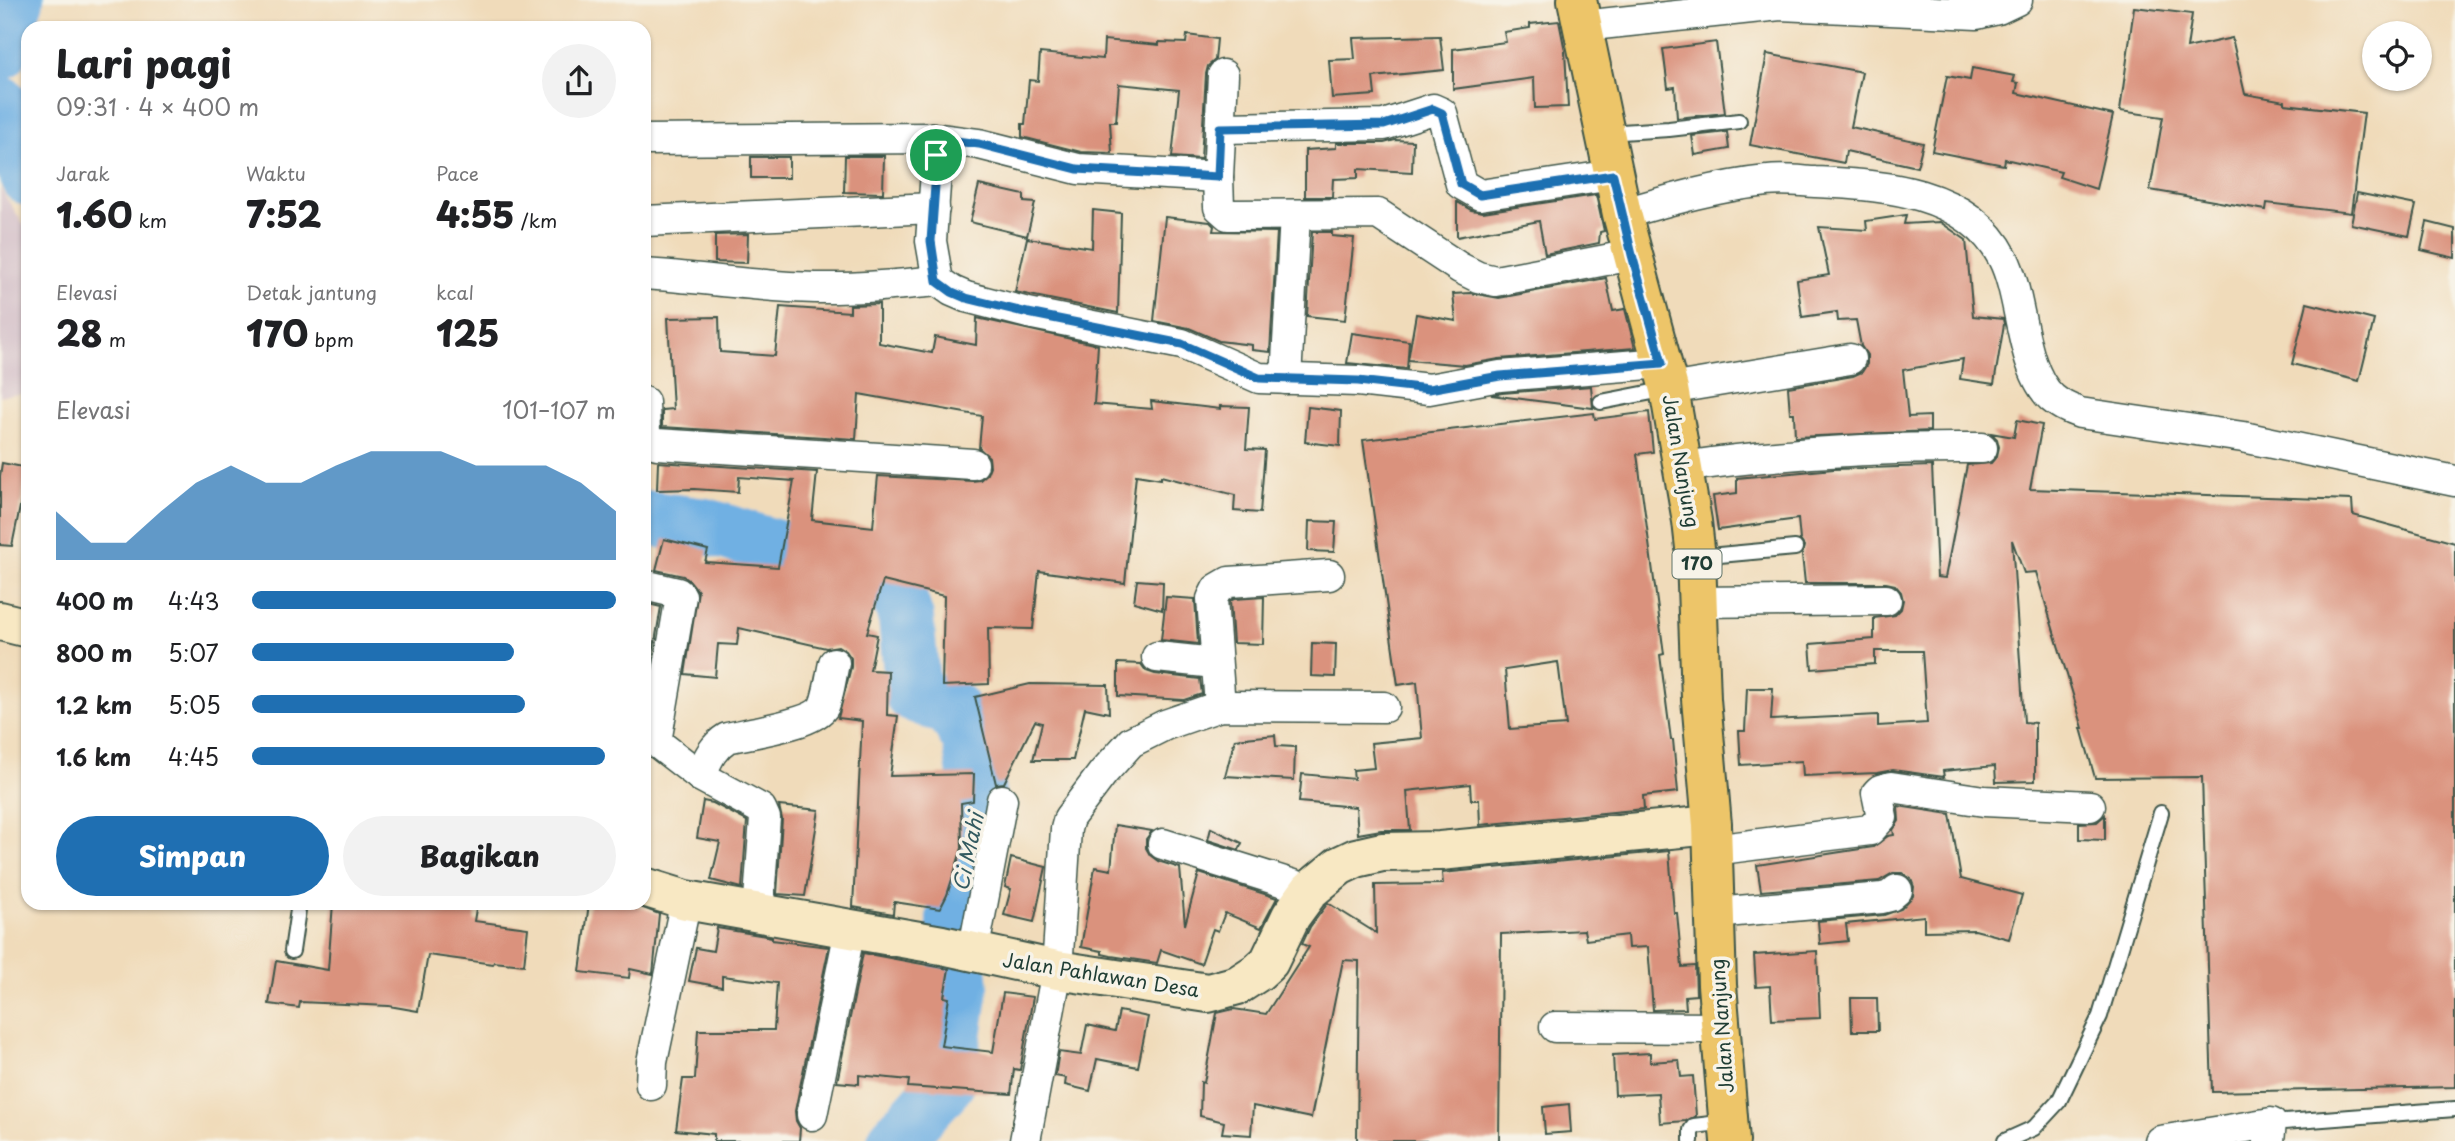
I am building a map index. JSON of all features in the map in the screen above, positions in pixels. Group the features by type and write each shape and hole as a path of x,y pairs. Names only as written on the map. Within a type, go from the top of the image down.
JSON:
{"main road":[{"name":"Jalan Nanjung","path":"1579,13 1622,214 1666,376 1696,557 1701,699 1712,837 1717,985 1729,1132"},
{"path":"0,621 21,626"},
{"name":"Jalan Pahlawan Desa","path":"651,889 686,900 1057,970 1208,993 1238,985 1269,962 1291,916 1310,890 1339,866 1356,858 1382,852 1712,837"}],"street":[{"path":"1579,13 1780,5 1977,14 1998,9 2017,0"},
{"path":"1223,75 1219,207 1228,215 1378,214 1460,268 1478,277 1496,281 1632,255"},
{"path":"1220,128 1384,125 1433,109 1442,113 1461,184 1480,195 1613,175"},
{"path":"651,140 933,138 979,144 1077,169 1218,177"},
{"path":"933,138 936,172 931,241 937,281"},
{"path":"1622,214 1682,196 1769,180 1858,183 1906,191 1930,199 1971,221 1997,249 2007,270 2035,372 2045,391 2062,406 2080,413 2243,437 2455,481"},
{"path":"651,221 934,208"},
{"path":"1286,379 1295,215"},
{"path":"651,274 750,285 836,288 937,281 966,298 1182,344 1259,378 1358,381 1429,389 1500,376 1666,376 1850,359"},
{"path":"651,442 973,464"},
{"path":"1683,467 1788,453 1908,447 1982,449"},
{"path":"1220,706 1212,599 1217,589 1229,582 1329,575"},
{"path":"651,587 681,596 651,736"},
{"path":"1697,602 1886,600"},
{"path":"1157,657 1215,663"},
{"path":"700,776 712,751 718,743 727,738 802,722 815,716 823,706 834,663"},
{"path":"1025,1141 1057,970 1064,843 1069,818 1103,773 1131,741 1165,725 1220,706 1384,707"},
{"path":"651,742 700,776 761,809 764,814 758,913"},
{"path":"1712,837 1870,830 1882,817 1877,793 1891,787 1984,801 2090,806"},
{"path":"959,950 977,921 1002,800"},
{"path":"1163,844 1310,890"},
{"path":"1715,912 1882,898 1891,896 1897,890"},
{"path":"651,1085 652,1062 686,900"},
{"path":"812,1115 850,930"},
{"path":"1555,1027 1721,1028"},
{"path":"2160,1141 2270,1132"}],"lane":[{"path":"1604,133 1740,121"},
{"path":"1601,402 1666,376"},
{"path":"1696,557 1795,548"},
{"path":"2005,1141 2034,1128 2059,1101 2101,1016 2161,813"},
{"path":"292,951 298,910"},
{"path":"2270,1132 2455,1109"},
{"path":"1691,1141 1691,1130 1694,1126 1729,1132"}],"shaded area":[{"path":"0,188 21,220 21,394 0,396"}],"building":[{"path":"2134,7 2192,14 2187,48 2232,38 2245,94 2285,101 2285,104 2364,113 2351,213 2267,203 2266,210 2150,190 2163,117 2120,111"},
{"path":"1559,21 1565,51 1568,107 1535,108 1534,78 1453,89 1453,49 1506,42 1504,32 1530,28 1530,24"},
{"path":"1187,35 1217,39 1215,60 1208,66 1206,74 1201,159 1172,157 1179,90 1119,84 1116,122 1110,122 1112,153 1081,152 1022,137 1029,80 1038,81 1040,53 1103,59 1104,40 1159,45 1159,42 1186,43"},
{"path":"1440,36 1444,70 1373,77 1375,95 1332,98 1329,60 1355,59 1353,38"},
{"path":"1716,42 1725,113 1677,118 1675,87 1668,88 1663,49"},
{"path":"1767,54 1862,72 1851,127 1923,143 1917,167 1846,151 1844,163 1750,145"},
{"path":"1972,68 2015,76 2013,82 2018,83 2016,93 2113,115 2096,189 2059,177 2061,172 2005,159 2004,165 1932,151 1947,76 1970,80"},
{"path":"1727,132 1729,149 1695,155 1692,136"},
{"path":"1395,140 1413,141 1412,172 1358,169 1358,178 1333,179 1332,197 1305,197 1305,150 1336,148 1336,143 1384,143"},
{"path":"845,156 884,156 883,193 844,192"},
{"path":"751,157 789,157 789,178 751,178"},
{"path":"979,185 1024,195 1024,202 1035,203 1027,236 970,222"},
{"path":"2357,193 2416,205 2409,236 2351,224"},
{"path":"1596,195 1604,231 1600,232 1599,243 1545,254 1539,221 1457,237 1457,202 1471,210 1483,212"},
{"path":"1093,210 1121,213 1118,313 1015,292 1027,238 1092,248"},
{"path":"1906,215 1904,224 1940,222 1966,240 1973,316 2003,319 2004,324 1994,384 1960,379 1963,359 1903,370 1908,417 1930,416 1930,431 1795,437 1794,413 1790,413 1788,387 1853,376 1862,372 1867,364 1867,355 1861,346 1856,320 1838,321 1837,312 1802,317 1797,280 1829,275 1819,227 1867,230 1866,221"},
{"path":"1165,217 1210,222 1214,226 1213,231 1277,232 1270,352 1252,350 1252,345 1219,341 1189,328 1154,321"},
{"path":"2427,222 2455,229 2455,258 2421,250"},
{"path":"1312,232 1332,232 1332,236 1354,238 1345,320 1307,316"},
{"path":"748,234 747,263 715,262 715,235"},
{"path":"1606,278 1613,311 1625,309 1635,348 1499,359 1465,365 1408,360 1416,314 1456,321 1453,294 1471,293 1499,298"},
{"path":"2307,303 2374,320 2359,381 2292,364"},
{"path":"879,304 879,343 932,353 935,337 976,345 977,318 1098,345 1094,404 1152,409 1151,401 1220,409 1220,406 1249,407 1246,449 1265,450 1260,513 1234,511 1235,495 1161,476 1161,479 1136,475 1125,583 1039,571 1033,629 988,628 989,684 942,686 944,596 883,581 867,633 877,635 870,670 888,671 887,715 898,716 890,776 974,774 973,801 961,803 962,848 940,909 894,902 893,914 853,907 862,721 838,718 851,658 838,646 826,648 739,628 737,645 718,644 715,677 685,674 698,591 683,576 656,570 664,539 708,550 705,562 778,567 794,481 739,477 738,492 657,490 658,462 817,472 812,520 873,527 878,476 972,481 980,480 987,474 989,457 979,448 982,416 859,394 856,439 662,427 662,410 673,409 668,318 719,317 720,352 775,356 780,307 850,312 850,305"},
{"path":"1352,333 1409,341 1407,369 1347,363"},
{"path":"1591,386 1593,408 1491,395 1502,393"},
{"path":"1308,407 1341,411 1340,446 1305,442"},
{"path":"1649,412 1653,452 1637,454 1664,654 1660,655 1678,792 1643,796 1644,809 1480,825 1479,800 1471,800 1470,784 1407,791 1410,830 1381,830 1358,834 1356,807 1299,802 1302,774 1354,779 1353,770 1374,768 1371,743 1422,738 1417,682 1398,685 1363,440 1594,413 1595,419","holes":["1558,662 1566,725 1510,729 1505,670"]},
{"path":"2017,420 2042,425 2030,489 2352,500 2353,515 2455,543 2455,1087 2212,1092 2202,777 2095,778 2083,728 2036,572 2024,573 2012,540 2024,722 2035,723 2035,781 1996,782 1995,766 1943,771 1944,777 1893,770 1803,776 1802,761 1741,765 1739,731 1745,731 1747,688 1773,688 1771,720 1878,715 1878,726 1927,723 1922,651 1875,651 1875,664 1812,669 1810,644 1874,639 1874,618 1895,615 1901,609 1901,592 1895,585 1886,583 1805,583 1802,555 1804,546 1800,540 1798,519 1718,530 1713,496 1737,493 1737,478 1834,469 1932,466 1937,577 1945,578 1967,465 1991,463 1997,456 1999,447 1997,439 1991,433 2014,437"},
{"path":"2,463 21,467 21,502 12,546 0,545"},
{"path":"1309,521 1336,522 1334,552 1308,551"},
{"path":"1137,580 1163,582 1162,610 1134,602"},
{"path":"1166,597 1195,599 1198,644 1161,640"},
{"path":"1264,597 1263,644 1233,643 1230,601"},
{"path":"651,605 661,607 651,665"},
{"path":"1312,643 1336,644 1335,677 1311,676"},
{"path":"1118,663 1141,664 1146,671 1155,674 1200,679 1202,694 1184,700 1118,696"},
{"path":"1030,684 1108,685 1109,713 1085,708 1073,760 1033,760 1042,723 1035,721 1004,783 996,784 975,697"},
{"path":"1275,735 1276,746 1295,747 1294,780 1225,776 1235,739"},
{"path":"703,801 713,803 747,821 742,888 711,880 720,842 697,838"},
{"path":"779,806 819,810 805,896 777,894 782,819"},
{"path":"1898,806 1950,814 1961,879 2022,895 2009,939 1975,930 1924,931 1924,916 1846,924 1848,941 1820,944 1818,921 1884,915 1901,909 1913,896 1914,887 1911,879 1902,873 1893,873 1879,881 1761,891 1757,865 1873,847 1888,836 1894,835 1893,830 1899,821"},
{"path":"2105,815 2105,840 2079,839 2079,823 2097,822"},
{"path":"1115,825 1152,831 1146,839 1146,848 1150,855 1158,861 1180,868 1185,925 1199,873 1277,898 1261,928 1225,913 1218,931 1213,929 1201,964 1161,950 1157,963 1111,956 1102,954 1102,951 1081,947 1095,867 1111,870"},
{"path":"1211,828 1242,843 1239,850 1208,840"},
{"path":"1669,851 1682,967 1695,966 1696,995 1685,996 1686,1009 1653,1010 1648,947 1628,948 1627,935 1586,940 1584,930 1501,934 1499,1141 1357,1141 1359,961 1343,960 1311,1118 1253,1106 1251,1135 1222,1133 1224,1122 1200,1116 1201,1082 1204,1083 1217,1013 1234,1009 1266,1014 1309,947 1302,944 1310,927 1328,903 1376,933 1375,885 1443,884 1442,873"},
{"path":"1011,858 1046,867 1034,922 1004,915 1011,889 1005,887"},
{"path":"332,910 476,910 474,921 528,928 524,965 493,964 428,955 418,1011 389,1006 300,1002 299,1008 269,1004 276,961 328,970"},
{"path":"588,910 648,910 659,914 653,974 630,969 629,978 580,972"},
{"path":"717,928 772,937 772,940 829,947 795,1111 800,1128 799,1141 714,1141 714,1134 676,1130 683,1079 695,1079 698,1030 774,1030 777,983 722,976 722,987 689,981 696,948 713,951"},
{"path":"1817,951 1820,1018 1772,1020 1770,986 1756,987 1754,955"},
{"path":"863,953 949,969 944,997 949,998 941,1046 993,1052 1003,993 1033,997 1020,1070 1014,1069 1011,1094 908,1087 909,1080 859,1075 859,1084 837,1082"},
{"path":"1851,998 1877,998 1878,1031 1852,1031"},
{"path":"1119,1011 1148,1017 1138,1067 1097,1059 1090,1091 1065,1085 1066,1078 1055,1076 1059,1052 1081,1055 1087,1025 1115,1031"},
{"path":"1650,1053 1650,1062 1679,1060 1681,1077 1693,1076 1696,1116 1686,1121 1660,1123 1658,1093 1615,1095 1613,1055"},
{"path":"1569,1104 1571,1132 1545,1134 1543,1107"}],"waterway":[{"name":"Ci Mahi","path":"0,52 16,0"},
{"name":"Ci Mahi","path":"0,103 21,159"},
{"name":"Ci Mahi","path":"651,519 706,526 816,560 868,569 895,585 906,618 913,694 952,709 970,739 980,808 954,919 961,988 947,1083 895,1141"}],"route":[{"path":"1433,109 1442,113 1461,184 1480,195 1613,175 1662,363 1500,376 1429,389 1358,381 1259,378 1182,344 966,298 937,281 931,241 936,155 933,138 979,144 1077,169 1218,177 1220,128 1384,125 1433,109"}]}
